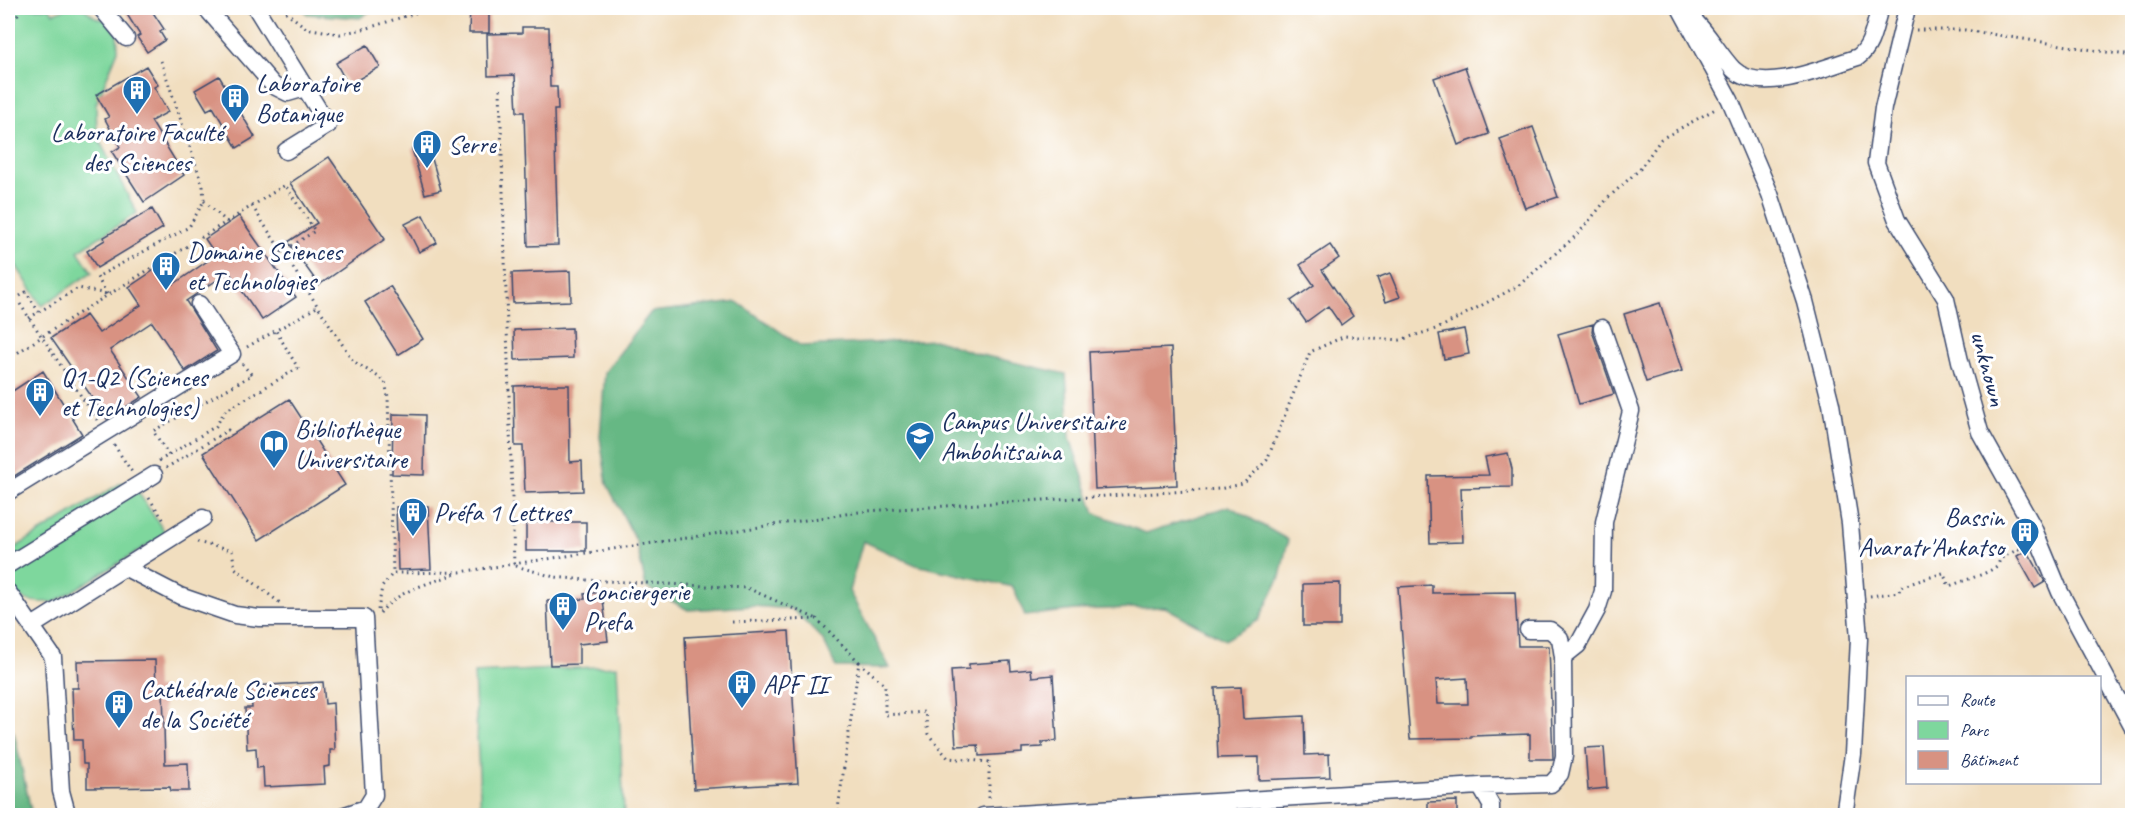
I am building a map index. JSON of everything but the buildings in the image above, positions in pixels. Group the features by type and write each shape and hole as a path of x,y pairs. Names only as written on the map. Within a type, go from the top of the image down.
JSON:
{"street":[{"path":"101,8 126,38"},
{"path":"206,8 274,86 288,93 305,88"},
{"path":"256,8 328,125 286,152"},
{"path":"1680,8 1704,30 1733,69 1745,77 1765,80 1794,78 1858,57 1867,49 1880,8"},
{"path":"1680,8 1730,100 1770,194 1805,301 1831,404 1850,523 1859,639 1853,754 1844,816"},
{"name":"unknown","path":"1907,8 1883,108 1876,163 1897,220 1946,299 1980,432 2033,527 2060,592 2133,726"},
{"path":"8,492 232,354 199,304"},
{"path":"1563,657 1578,645 1598,610 1603,591 1604,522 1631,411 1602,328"},
{"path":"8,564 153,470"},
{"path":"32,626 203,518"},
{"path":"124,567 180,596 235,615 259,618 308,616 364,618 374,795 366,808 342,816"},
{"path":"8,592 53,657 61,791 67,813 71,816"},
{"path":"983,816 1480,786 1551,784 1560,774 1564,756 1563,657 1560,638 1550,630 1528,630"},
{"path":"1480,786 1491,805 1491,816"}],"path":[{"path":"8,21 18,16 16,8"},
{"path":"281,8 306,28 340,34 368,28 424,8"},
{"path":"1903,31 1965,30 2133,56"},
{"path":"107,294 97,278 189,227 204,201 203,186 161,61"},
{"path":"500,89 514,565"},
{"path":"393,573 460,572 866,512 1219,489 1243,484 1267,460 1310,352 1345,336 1400,340 1439,328 1518,286 1578,234 1608,198 1640,169 1661,139 1730,100"},
{"path":"8,359 107,294 285,185 315,231 282,252"},
{"path":"204,201 227,222"},
{"path":"252,206 286,258"},
{"path":"8,217 13,221"},
{"path":"293,268 353,361 385,381 388,397 393,573 382,587 378,615 390,600 399,595 460,572"},
{"path":"29,318 78,288 107,294"},
{"path":"20,296 26,292 39,312"},
{"path":"20,304 135,476"},
{"path":"262,339 317,307"},
{"path":"153,470 169,455 216,426 225,411 298,368 276,331"},
{"path":"169,455 153,431 252,375 232,354"},
{"path":"148,496 174,536 232,551 235,568 281,604"},
{"path":"1856,598 1899,592 1900,587 1943,573 1949,586 1958,584 1993,568 1998,565 2000,559 2018,548 2026,545 2035,547 2040,543"},
{"path":"514,565 554,577 747,588 817,619 885,685 885,715 925,712 928,734 948,758 989,762 989,815"},
{"path":"732,622 817,619"},
{"path":"837,816 859,662"}],"green space":[{"path":"76,7 107,20 117,33 118,50 96,104 97,136 137,213 78,251 92,272 42,306 8,253 8,8 49,8 53,13"},
{"path":"303,8 375,8 360,18 307,14"},
{"path":"737,302 801,346 938,340 977,354 1066,374 1070,438 1095,513 1146,533 1229,506 1288,540 1280,577 1259,620 1225,640 1165,607 1075,610 1025,616 1013,587 916,565 863,541 849,591 890,668 836,667 823,640 792,609 752,606 688,610 646,587 636,541 607,484 600,437 605,372 651,312"},
{"path":"121,483 132,483 166,534 55,602 34,602 16,594 7,577 8,552"},
{"path":"617,666 624,815 481,815 474,673"},
{"path":"8,732 14,733 32,815 8,815"}],"place":[{"name":"Laboratoire Faculté des Sciences","path":"137,116"},
{"name":"Laboratoire Botanique","path":"235,124"},
{"name":"Serre","path":"427,170"},
{"name":"Domaine Sciences et Technologies","path":"166,292"},
{"name":"Q1-Q2 (Sciences et Technologies)","path":"40,418"},
{"name":"Campus Universitaire Ambohitsaina","path":"920,462"},
{"name":"Bibliothèque Universitaire","path":"274,470"},
{"name":"Préfa 1 Lettres","path":"413,538"},
{"name":"Bassin Avaratr'Ankatso","path":"2025,558"},
{"name":"Conciergerie Prefa","path":"563,632"},
{"name":"APF II","path":"742,710"},
{"name":"Cathédrale Sciences de la Société","path":"119,730"}]}
